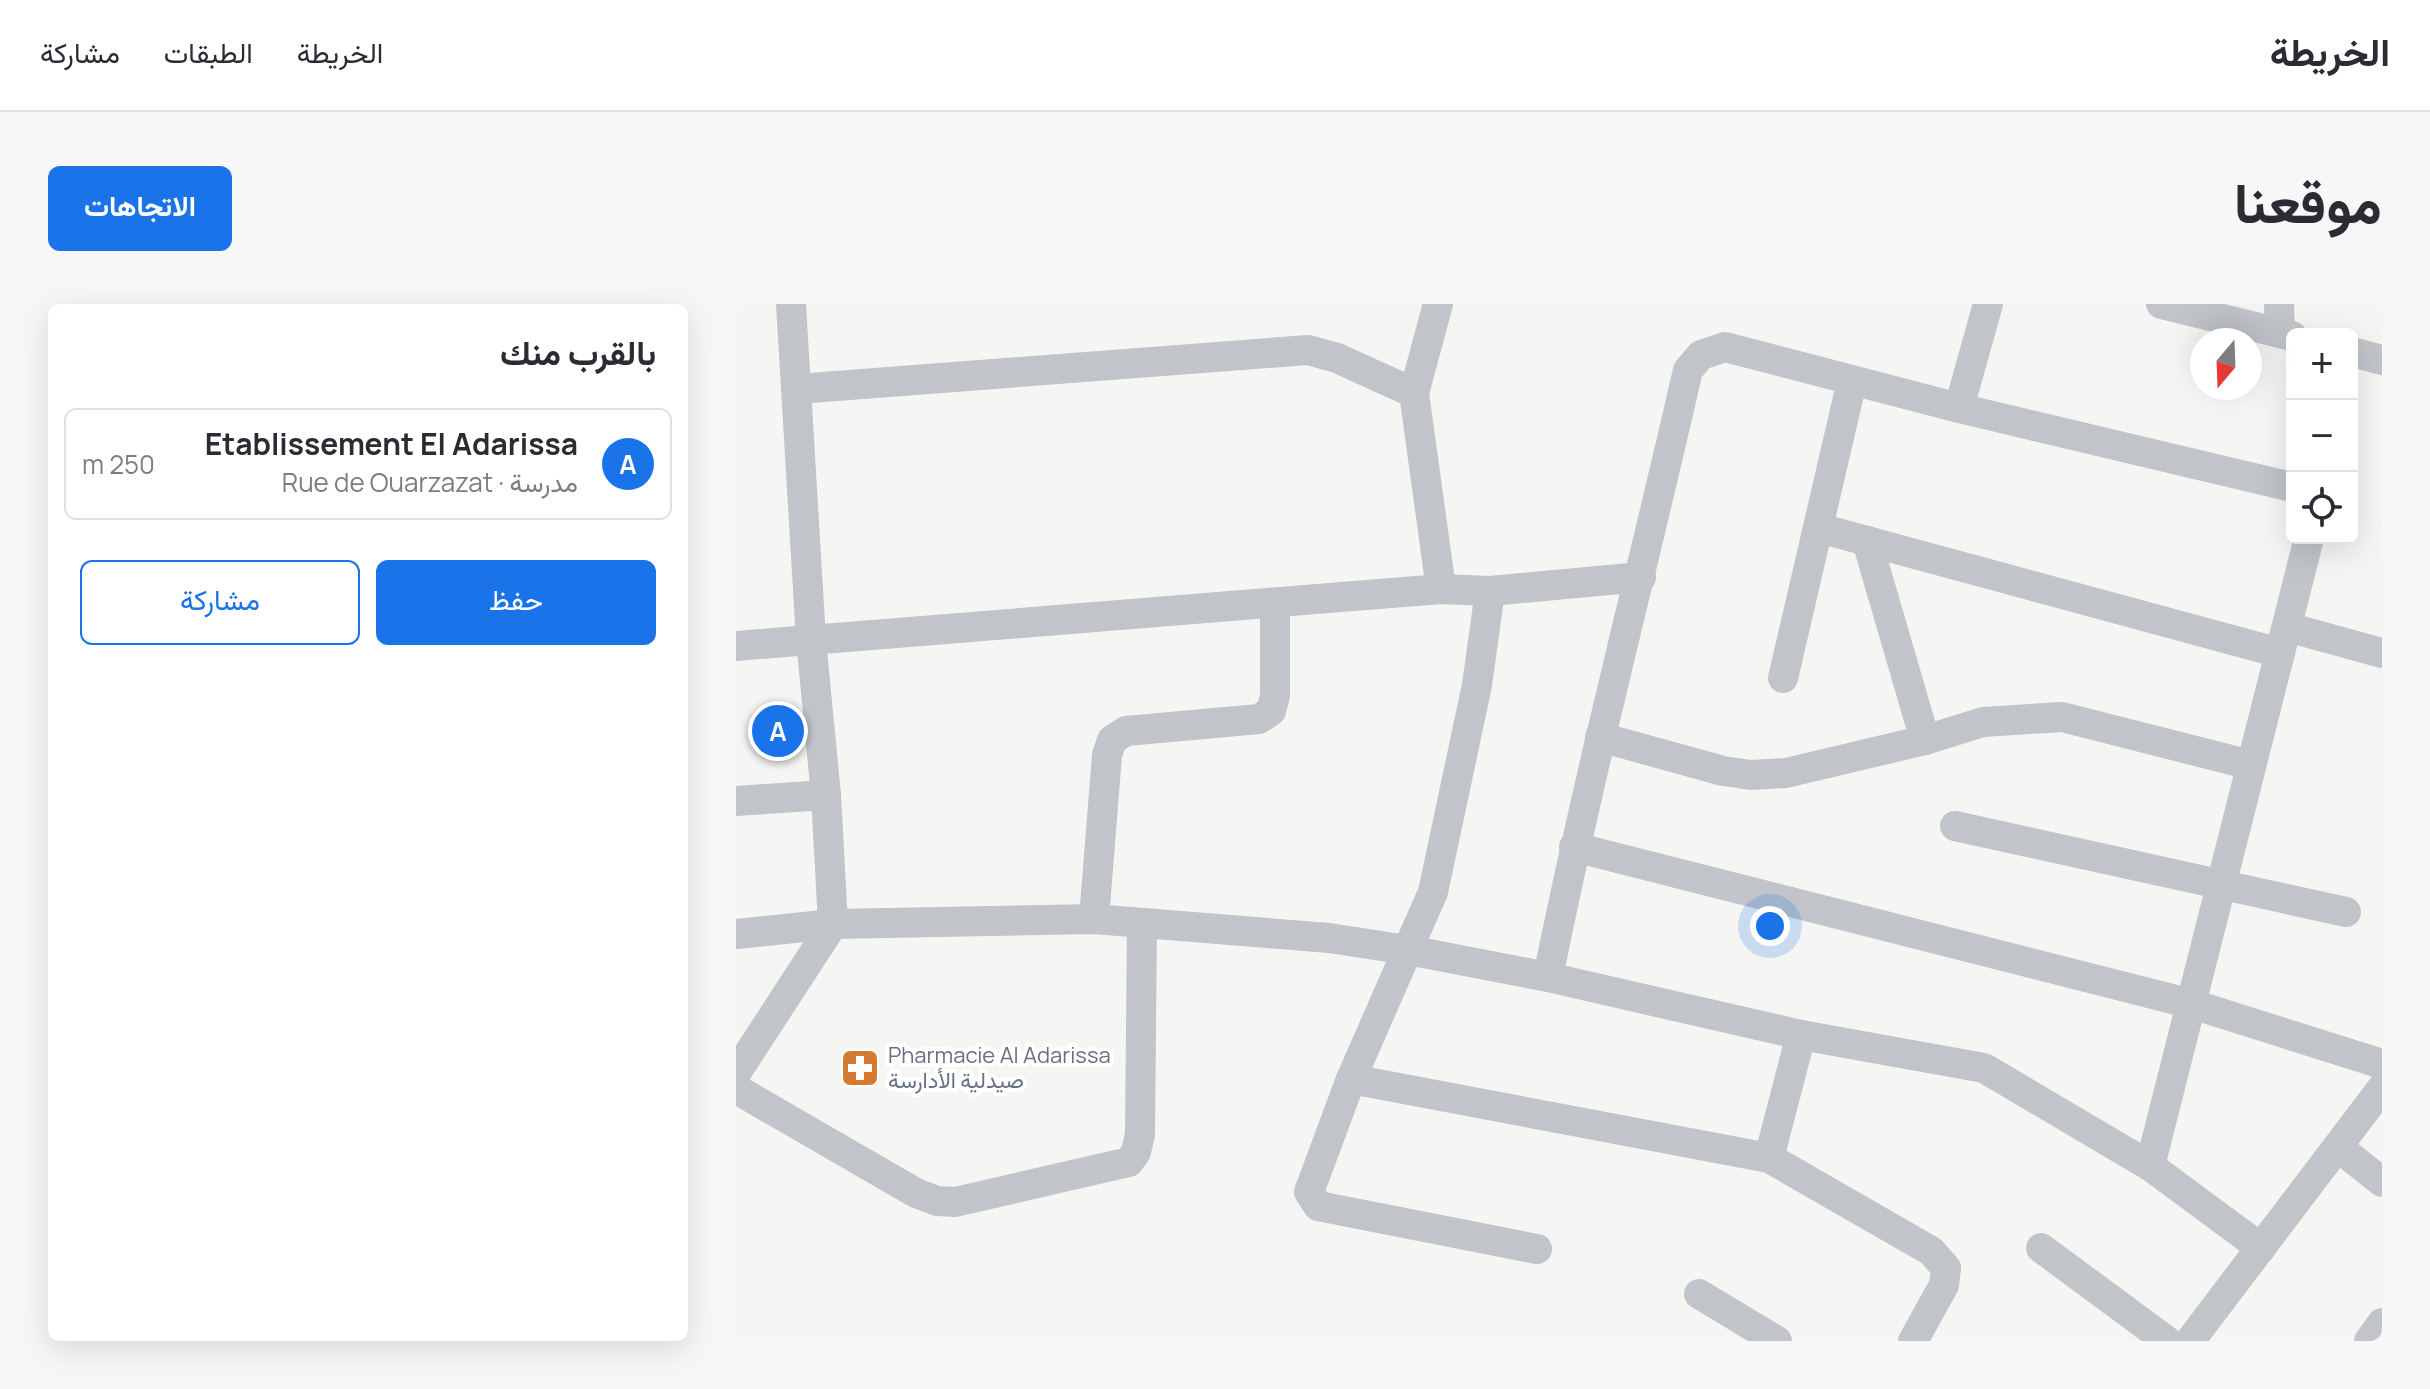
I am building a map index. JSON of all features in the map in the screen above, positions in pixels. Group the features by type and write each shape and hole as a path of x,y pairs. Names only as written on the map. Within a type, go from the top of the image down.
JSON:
{"street":[{"path":"736,1073 833,924 826,795 811,640 791,304"},
{"path":"1438,304 1414,393 1441,589"},
{"path":"1959,408 1988,304"},
{"path":"2161,304 2284,324"},
{"path":"1548,977 1574,847 1641,577 1688,370 1701,355 1725,347 1959,408 2286,486"},
{"path":"797,389 1308,350 1337,358 1414,393"},
{"path":"2358,354 2382,360"},
{"path":"1783,678 1852,381"},
{"path":"1819,528 2283,640 2382,653"},
{"path":"1867,541 1925,740"},
{"path":"2150,1166 2307,544"},
{"path":"736,646 1275,605 1441,589 1490,591 1641,577"},
{"path":"1490,591 1477,685 1433,892 1351,1079 1309,1192 1318,1206 1537,1249"},
{"path":"1094,919 1107,755 1112,740 1126,731 1259,719 1271,711 1275,696 1275,605"},
{"path":"1600,737 1723,771 1751,775 1786,773 1925,740 1983,722 2062,717 2251,765"},
{"path":"736,801 826,795"},
{"path":"1955,826 2346,912"},
{"path":"1574,847 2192,1004 2382,1064"},
{"path":"736,934 833,924 1094,919 1329,938 1548,977 1801,1035 1984,1068 2150,1166 2261,1248"},
{"path":"736,1089 916,1193 937,1201 955,1202 1129,1162 1136,1152 1140,1134 1142,924"},
{"path":"1769,1158 1801,1035"},
{"path":"1351,1079 1769,1158 1931,1251 1946,1268 1944,1285 1913,1341"},
{"path":"2190,1341 2382,1088"},
{"path":"2338,1147 2382,1182"},
{"path":"2041,1248 2167,1341"},
{"path":"1699,1294 1777,1341"}],"place":[{"name":"Etablissement El Adarissa","path":"778,731"},
{"name":"Pharmacie Al Adarissa صيدلية الأدارسة","path":"860,1068"}]}
